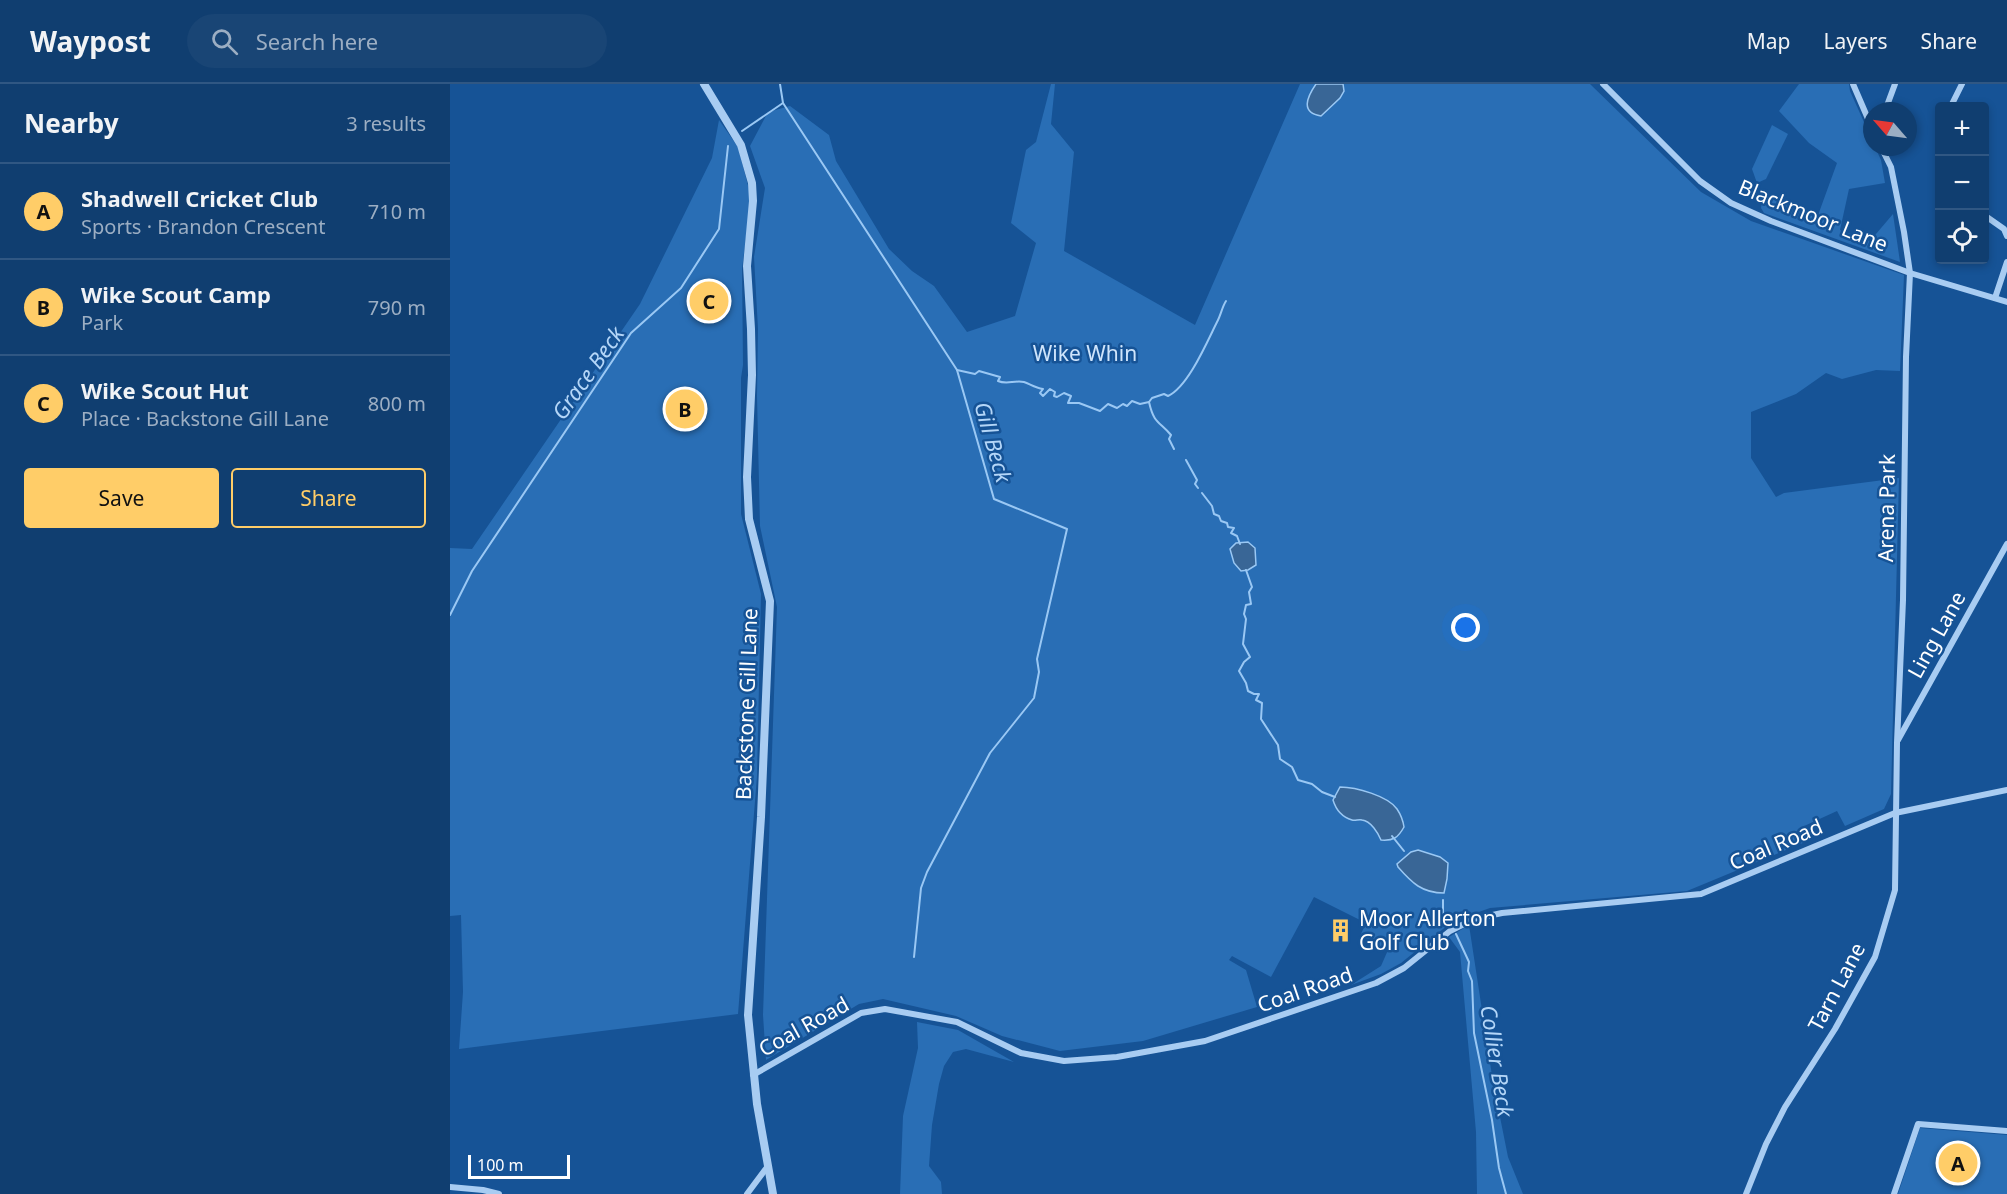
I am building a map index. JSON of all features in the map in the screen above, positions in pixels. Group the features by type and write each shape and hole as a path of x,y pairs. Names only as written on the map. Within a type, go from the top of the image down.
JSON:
{"street":[{"name":"Backstone Gill Lane","path":"704,84 741,145 752,183 753,201 747,266 752,340 748,498 749,519 770,601 761,817 748,1006 753,1075 773,1194"},
{"name":"Blackmoor Lane","path":"1603,84 1700,181 1731,203 1771,221 1910,273 2007,302"},
{"path":"1853,84 1863,107"},
{"path":"1888,102 1895,84"},
{"path":"1953,102 1962,84"},
{"name":"Arena Park","path":"1886,156 1891,167 1910,273 1906,357 1903,600 1897,743"},
{"path":"1989,218 2005,227 2007,236"},
{"path":"1995,298 2007,262"},
{"name":"Ling Lane","path":"1897,743 2007,544"},
{"name":"Tarn Lane","path":"1746,1194 1766,1144 1785,1107 1835,1029 1875,957 1895,890 1897,743"},
{"name":"Coal Road","path":"753,1075 861,1013 885,1009 957,1022 1021,1053 1064,1061 1117,1057 1205,1041 1376,982 1404,968 1450,931 1474,918 1502,913 1701,894 1895,813 2007,790"},
{"path":"1894,1194 1918,1124 2007,1131"},
{"path":"747,1194 768,1166"},
{"path":"450,1187 499,1194"}],"green space":[{"name":"Wike Whin","path":"1051,84 1055,84 1051,124 1074,152 1064,251 1195,325 1300,84 1590,84 1701,192 1751,221 1904,275 1900,371 1876,370 1842,379 1826,373 1796,394 1751,412 1751,458 1776,497 1784,493 1899,478 1891,794 1884,809 1845,826 1837,811 1802,827 1805,842 1687,891 1490,908 1453,921 1401,963 1381,974 1351,985 1381,966 1388,950 1360,936 1366,923 1314,897 1271,977 1232,956 1229,960 1246,970 1257,1007 1143,1041 1060,1051 1002,1036 956,1016 883,999 859,1004 766,1060 763,1015 777,607 760,526 758,329 754,257 765,188 750,146 768,112 790,106 829,135 836,161 889,249 912,271 934,286 967,332 1015,316 1036,243 1011,223 1026,150 1036,142"},
{"path":"1799,84 1849,84 1863,120 1863,156 1879,156 1885,183 1849,189 1840,230 1870,241 1893,214 1900,262 1764,213 1761,208 1763,195 1817,218 1837,163 1809,143 1779,111"},
{"path":"719,120 738,147 751,197 742,269 741,514 761,594 757,776 738,1014 459,1049 463,992 461,915 450,916 450,548 472,549 640,304 712,158"},
{"path":"1772,125 1788,134 1766,179 1757,183 1752,169"},
{"path":"1469,925 1493,1082 1508,1157 1523,1194 1477,1194 1476,1132 1460,952 1449,937"},
{"path":"917,1022 958,1030 1014,1062 966,1049 953,1052 944,1066 932,1125 929,1166 941,1182 942,1194 900,1194 903,1116 918,1048"},
{"path":"1920,1128 2007,1135 2007,1194 1898,1194"}],"shaded area":[{"path":"1316,84 1343,84 1344,91 1340,98 1321,116 1310,112 1307,104"},
{"path":"1248,542 1255,548 1256,565 1241,571 1234,563 1230,549 1236,543"},
{"path":"1340,787 1371,793 1393,804 1403,822 1404,827 1400,834 1389,840 1381,840 1371,825 1365,821 1348,819 1342,815 1333,800"},
{"path":"1418,850 1440,857 1448,863 1444,893 1423,889 1398,867 1397,864 1411,852"}],"waterway":[{"name":"Gill Beck","path":"780,84 783,103 957,370 994,499 1067,529 1037,659 1039,672 1034,698 990,753 927,872 921,888 914,957"},
{"name":"Grace Beck","path":"742,131 783,103"},
{"name":"Grace Beck","path":"450,615 472,571 631,333 681,288 719,229 728,146"},
{"path":"1149,402 1152,398 1164,394 1168,396 1190,374 1226,301"},
{"name":"Collier Beck","path":"957,370 975,374 979,371 1000,377 998,381 1001,382 1024,382 1043,389 1040,393 1043,396 1050,389 1057,397 1064,393 1071,396 1068,403 1079,403 1100,411 1108,404 1117,408 1123,404 1127,406 1132,401 1140,404 1149,402 1155,418 1171,435 1169,439 1174,449"},
{"name":"Collier Beck","path":"1186,460 1197,480 1195,484 1198,488"},
{"name":"Collier Beck","path":"1202,493 1212,506 1214,514 1227,523 1228,527 1234,528 1231,533 1237,536 1240,544"},
{"name":"Collier Beck","path":"1246,570 1252,587 1249,592 1251,604 1246,605 1244,614 1246,619 1243,644 1250,657 1239,671 1248,691 1259,694 1256,700 1262,703 1261,719 1278,745 1280,759 1292,767 1298,780 1312,784 1322,792 1335,797"},
{"name":"Collier Beck","path":"1392,836 1404,851"},
{"name":"Collier Beck","path":"1443,900 1443,915 1450,924"},
{"name":"Collier Beck","path":"1456,934 1469,962 1474,1033 1506,1194"}],"place":[{"name":"Wike Scout Hut","path":"709,301"},
{"name":"Wike Scout Camp","path":"685,409"},
{"name":"Moor Allerton Golf Club","path":"1341,931"},
{"name":"Shadwell Cricket Club","path":"1958,1163"}]}
